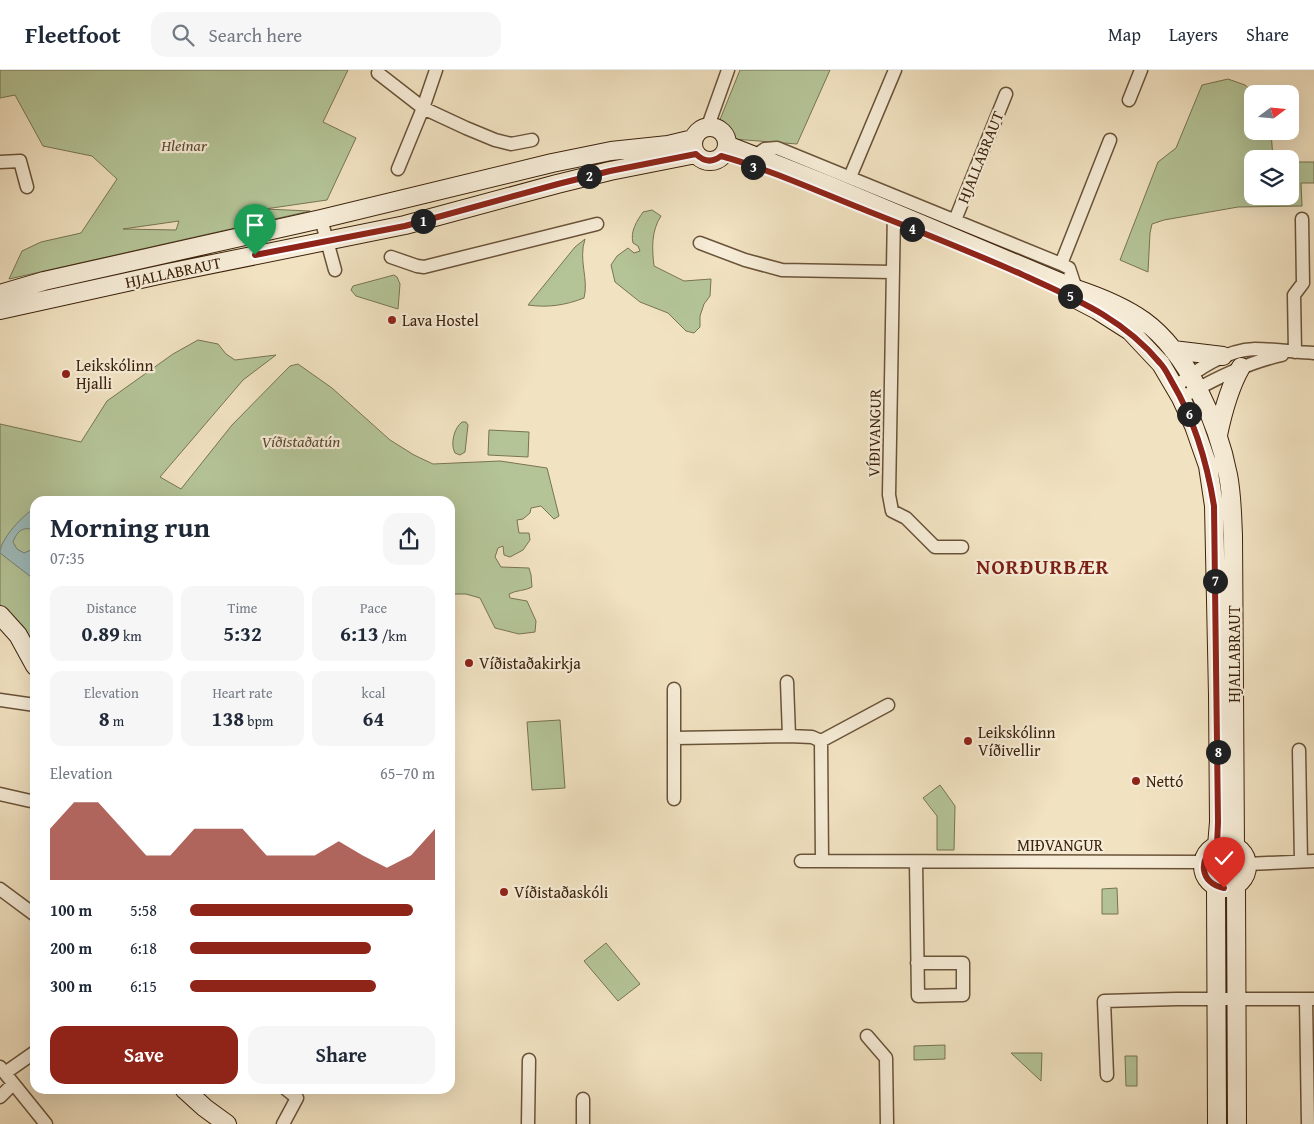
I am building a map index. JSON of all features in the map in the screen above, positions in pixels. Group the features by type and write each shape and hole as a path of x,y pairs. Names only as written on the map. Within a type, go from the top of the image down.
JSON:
{"main road":[{"path":"708,126 719,129 724,134 724,151 717,160 706,161 694,146 700,129 708,126"},
{"name":"HJALLABRAUT","path":"0,294 44,281 321,219 552,163 611,152 668,145 694,146"},
{"name":"HJALLABRAUT","path":"0,310 168,273 405,226 694,146"},
{"name":"HJALLABRAUT","path":"724,151 754,156 1084,302 1130,332 1161,364 1194,426 1205,458 1214,506 1218,705 1217,846"},
{"name":"HJALLABRAUT","path":"724,151 741,162 893,217 1076,289 1104,298 1132,313 1154,329 1173,350 1194,382 1218,435 1229,476 1233,535 1236,847"},
{"path":"1173,350 1223,356"},
{"path":"1218,435 1226,402 1234,379 1241,367"},
{"path":"0,615 18,635 30,657"},
{"path":"1217,846 1236,847 1247,864 1245,874 1236,885 1224,888 1216,886 1208,880 1204,872 1204,862 1208,853 1217,846"},
{"path":"1236,885 1237,1124"},
{"path":"1216,886 1218,1124"},
{"path":"191,1094 205,1108 227,1124"}],"street":[{"path":"398,169 436,70"},
{"path":"708,126 728,70"},
{"path":"850,177 894,70"},
{"path":"1129,100 1141,70"},
{"path":"378,73 423,108 495,140 511,144 532,140"},
{"name":"HJALLABRAUT","path":"955,220 1006,94"},
{"path":"1076,289 1069,268 1061,264 1110,140"},
{"name":"HJALLABRAUT","path":"754,156 765,149 777,148 1061,264"},
{"path":"0,162 20,161 28,187"},
{"name":"VÍÐIVANGUR","path":"893,217 889,495 892,511 906,518 935,546 962,547"},
{"path":"321,219 335,270"},
{"path":"1295,352 1294,295 1303,283 1302,219"},
{"path":"391,257 424,267 597,224"},
{"path":"700,243 745,260 782,270 892,272"},
{"path":"1178,393 1194,382 1223,356 1253,349 1314,353"},
{"path":"1194,382 1257,360 1295,352"},
{"path":"787,682 789,736"},
{"path":"674,689 674,799"},
{"path":"0,700 30,704"},
{"path":"821,741 888,706"},
{"path":"675,738 789,736 812,737 821,741"},
{"path":"821,741 822,861"},
{"path":"1299,750 1301,861"},
{"path":"0,794 30,801"},
{"name":"MIÐVANGUR","path":"801,861 1204,862"},
{"path":"1247,864 1314,861"},
{"path":"916,862 917,963"},
{"path":"0,889 30,911"},
{"path":"1107,1075 1104,1001 1217,998 1310,999 1308,1124"},
{"path":"867,1036 886,1058 887,1124"},
{"path":"30,1055 2,1070 46,1124"},
{"path":"528,1124 529,1060"},
{"path":"0,1097 14,1084"},
{"path":"283,1124 297,1098 292,1094"},
{"path":"582,1099 583,1124"}],"green space":[{"name":"Hleinar","path":"0,70 348,70 323,122 356,138 327,200 265,209 310,211 9,279 22,251 41,242 81,233 117,179 92,156 43,146 15,95 0,98","holes":["179,221 176,230 123,229"]},
{"path":"740,70 830,70 797,144 733,139 719,122"},
{"path":"1228,79 1245,85 1244,140 1272,140 1272,150 1244,150 1244,205 1299,205 1299,162 1314,162 1314,183 1301,183 1302,206 1238,207 1164,220 1152,224 1148,272 1120,260 1158,162 1176,148 1202,85"},
{"path":"652,210 661,216 654,234 654,266 684,281 711,279 710,296 704,304 700,316 700,327 694,333 686,331 668,313 640,302 615,282 611,265 617,256 628,248 634,253 640,251 638,246 633,243 633,230 643,212"},
{"path":"585,239 583,247 584,298 557,305 528,305 575,247"},
{"path":"394,275 400,284 398,309 356,296 351,290 353,286"},
{"name":"Víðistaðatún","path":"198,340 218,344 226,354 235,360 276,355 243,380 160,477 181,489 232,425 290,366 298,364 332,388 390,440 433,464 500,461 547,468 559,516 554,519 541,506 531,508 530,513 523,519 517,520 519,533 529,533 530,540 523,550 510,557 504,555 503,546 498,548 495,557 501,567 529,568 532,587 509,594 510,598 527,601 536,621 535,632 519,634 495,628 480,598 466,594 455,594 455,496 30,496 30,648 0,607 0,424 81,442 107,401 173,354"},
{"path":"462,422 466,422 468,425 465,452 460,455 455,453 453,441 455,432"},
{"path":"489,430 529,432 528,457 488,455"},
{"path":"560,720 565,788 532,790 527,722"},
{"path":"940,785 955,806 954,850 937,850 937,816 923,798"},
{"path":"1117,888 1118,914 1102,914 1102,889"},
{"path":"606,943 640,984 618,1001 584,961"},
{"path":"945,1045 945,1059 914,1060 914,1046"},
{"path":"1011,1053 1042,1053 1041,1081"},
{"path":"1125,1056 1137,1056 1137,1086 1126,1086"}],"water":[{"path":"30,512 30,529 21,530 13,542 17,549 24,553 30,550 30,576 0,553 8,534"}],"place":[{"name":"Lava Hostel","path":"392,320"},
{"name":"Leikskólinn Hjalli","path":"66,374"},
{"name":"Víðistaðakirkja","path":"469,663"},
{"name":"Leikskólinn Víðivellir","path":"968,741"},
{"name":"Nettó","path":"1136,781"},
{"name":"Víðistaðaskóli","path":"504,892"}],"district":[{"name":"NORÐURBÆR","path":"1043,566"}],"route":[{"path":"255,255 405,226 610,171 696,154 706,161 717,160 721,156 741,162 842,201 1002,266 1084,302 1101,313 1130,332 1161,364 1181,398 1194,426 1208,466 1214,506 1215,540 1218,822 1217,846 1205,857 1204,872 1208,880 1216,886 1224,888"}]}
